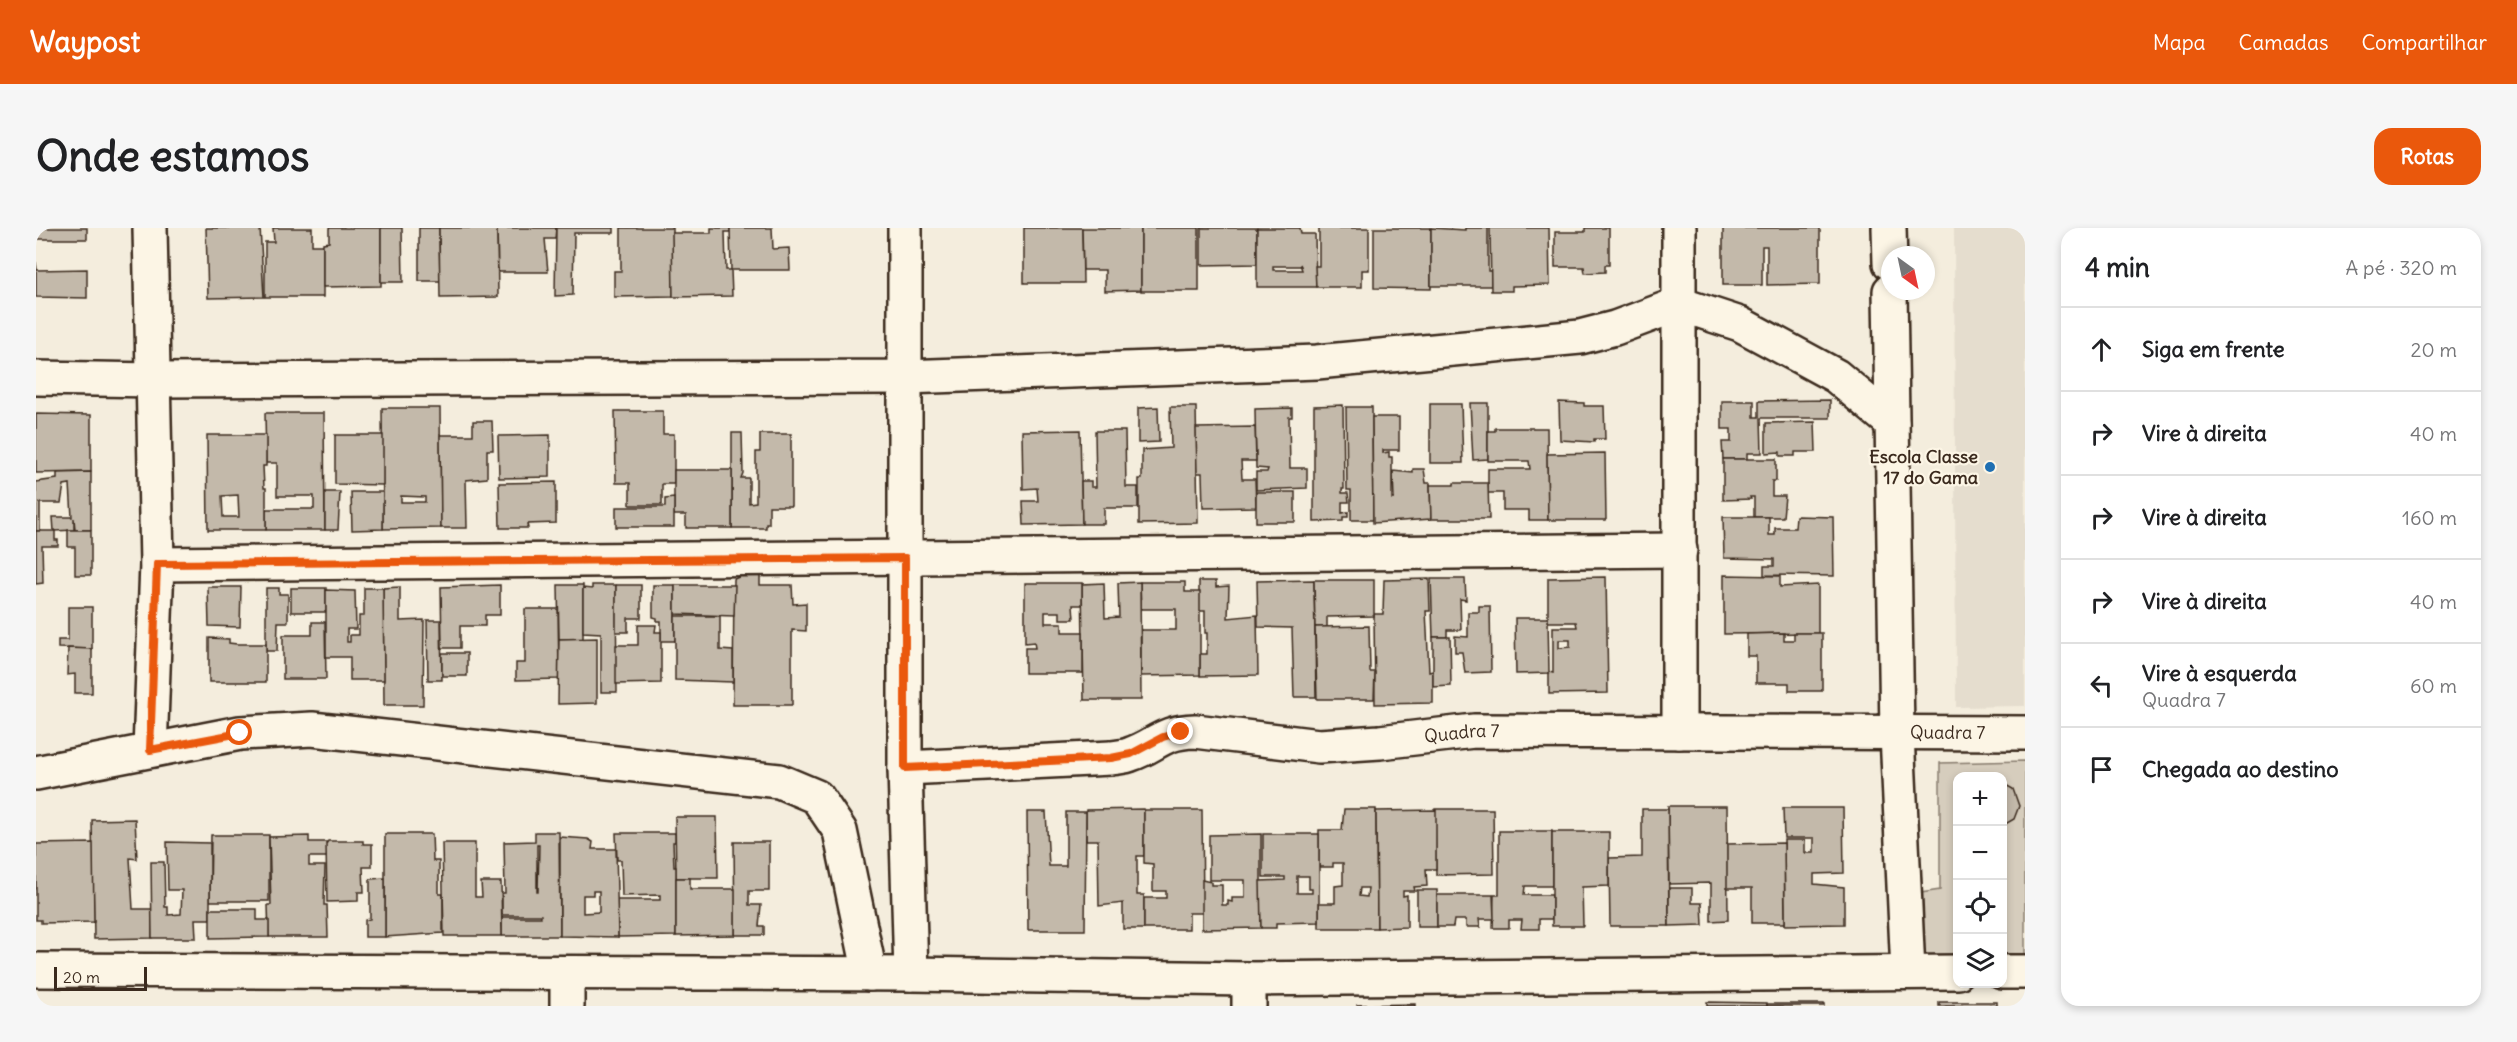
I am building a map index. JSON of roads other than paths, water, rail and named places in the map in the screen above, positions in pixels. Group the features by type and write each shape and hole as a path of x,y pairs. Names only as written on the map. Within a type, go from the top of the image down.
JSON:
{"street":[{"path":"150,228 157,564 150,750"},
{"path":"905,228 905,768 910,974"},
{"path":"1679,228 1679,732"},
{"path":"1890,228 1890,246"},
{"path":"1890,300 1897,734 1908,972"},
{"path":"36,378 154,380 905,376 1317,362 1580,337 1615,328 1679,304 1740,324 1836,376 1892,423"},
{"path":"157,564 1680,550"},
{"path":"36,773 240,733 312,729 779,781 817,797 840,831 870,974"},
{"name":"Quadra 7","path":"905,768 1111,758 1131,754 1163,737 1181,732 1215,733 1319,746 1380,742 1474,731 2025,733"},
{"path":"36,970 910,974 1249,992 1953,972"},
{"path":"2007,972 2025,972"},
{"path":"567,974 567,1006"}],"place":[{"name":"Escola Classe 17 do Gama","path":"1990,467"}]}
